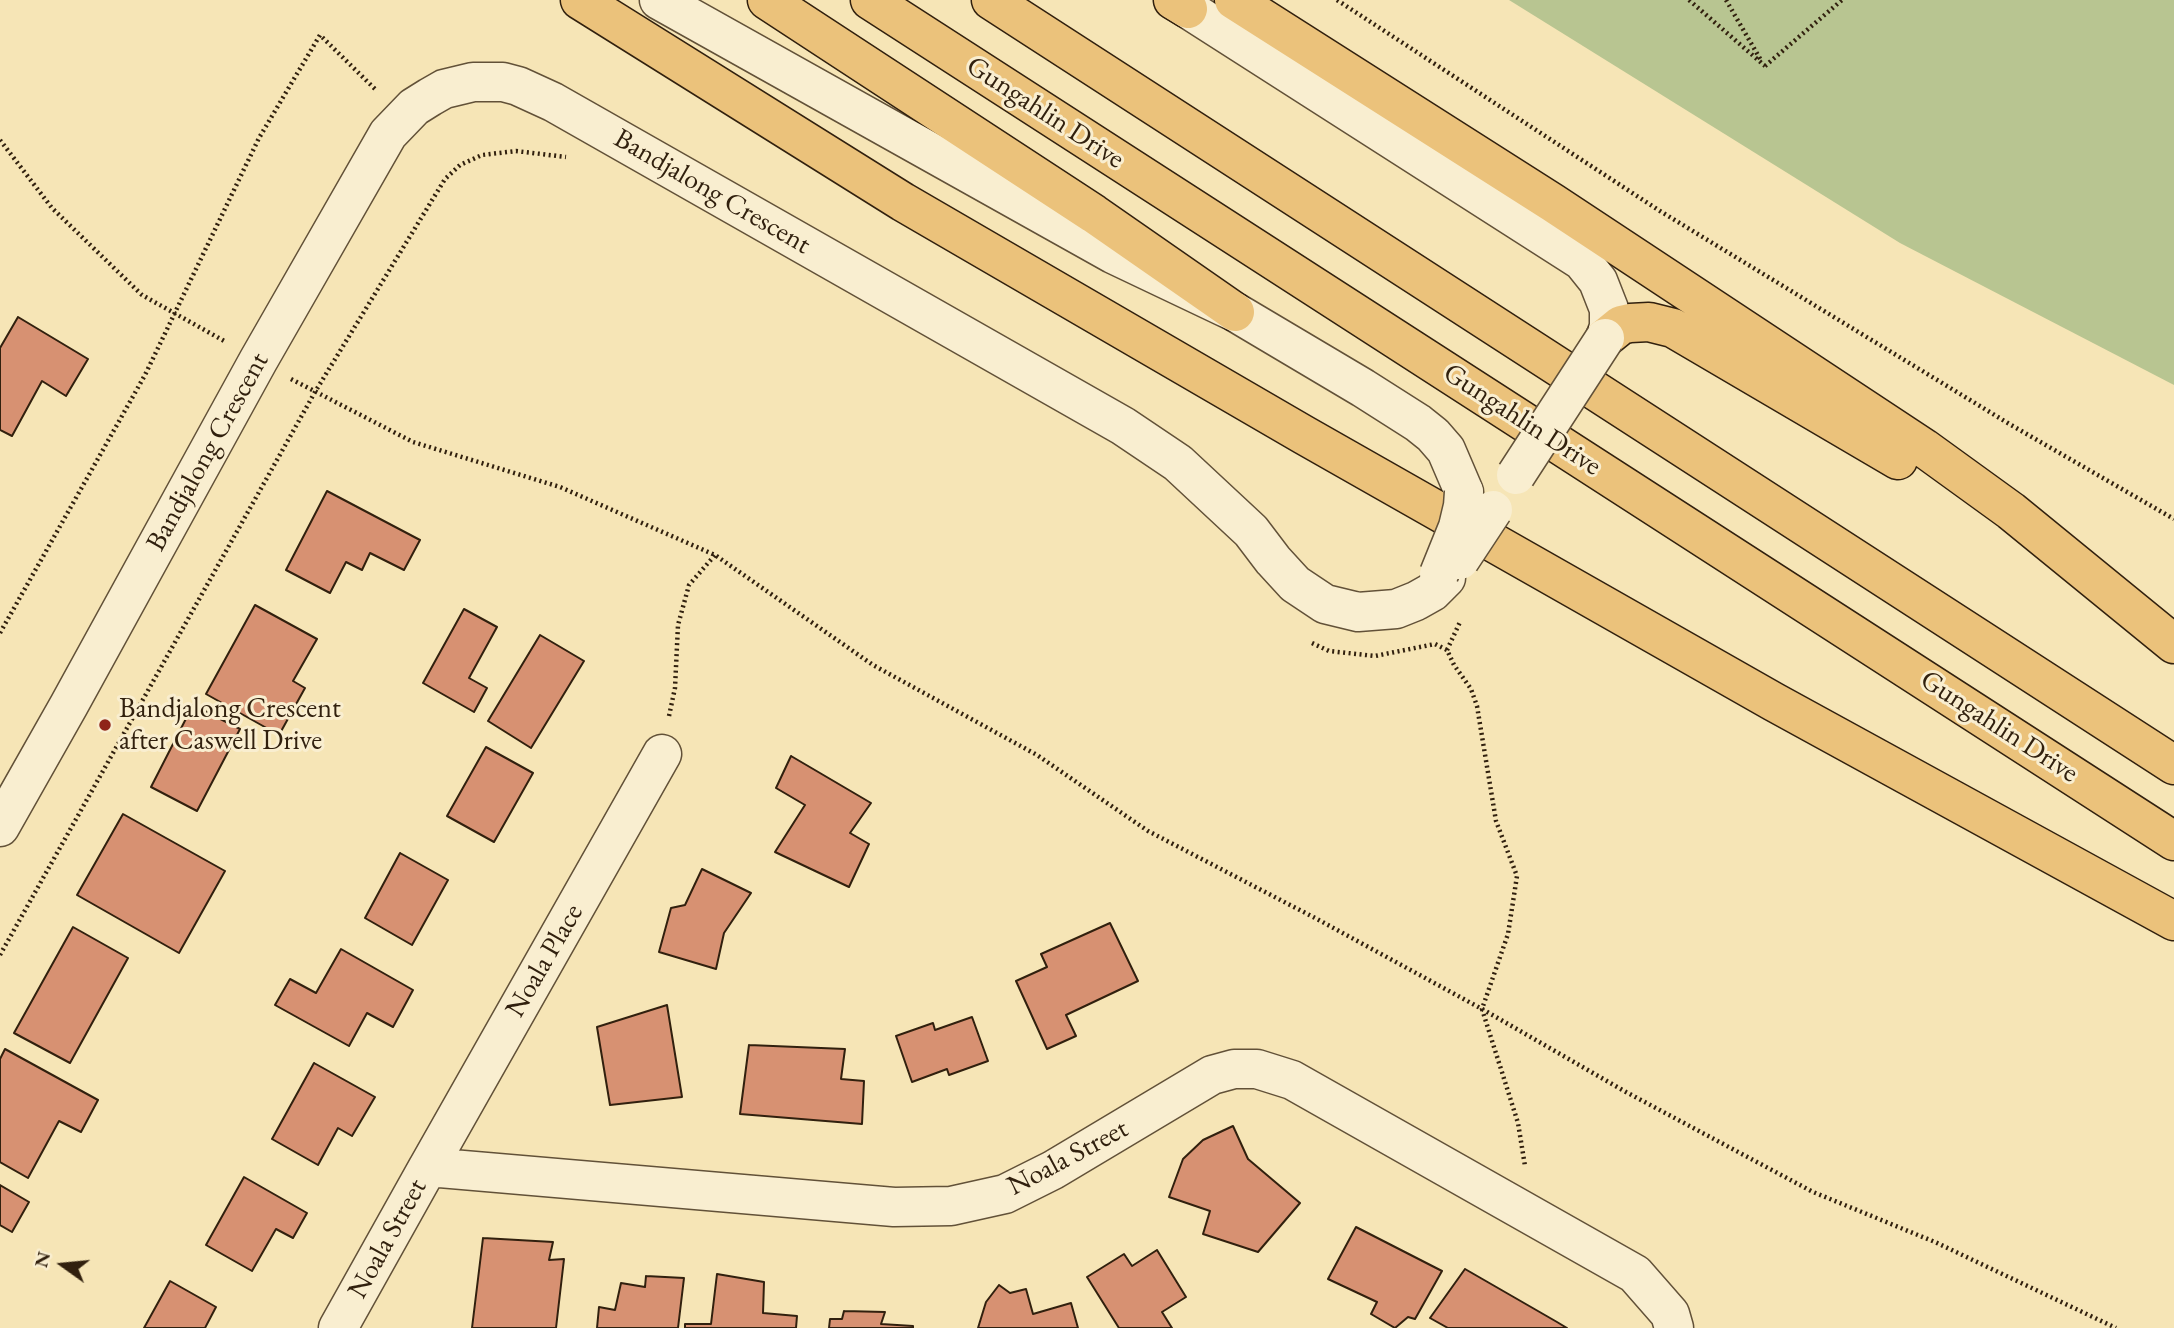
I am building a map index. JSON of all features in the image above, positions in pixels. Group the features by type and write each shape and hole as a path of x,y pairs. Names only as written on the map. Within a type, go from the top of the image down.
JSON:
{"highway":[{"path":"580,0 914,208 1304,435 1774,702 2174,921"},
{"path":"767,0 1094,214 1235,312"},
{"name":"Gungahlin Drive","path":"870,0 2174,841"},
{"path":"991,0 2174,765"},
{"path":"1234,0 1553,203 1924,448 2011,511 2174,644"},
{"path":"1605,338 1621,326 1638,322 1661,325 1685,334 1959,498 2056,569 2174,663"}],"street":[{"path":"659,0 1113,254 1235,312 1363,388 1418,423 1446,450 1478,501"},
{"path":"1178,3 1582,261 1598,281 1609,309 1609,327 1605,338"},
{"name":"Bandjalong Crescent","path":"0,827 264,349 388,134 414,107 444,89 473,82 503,82 553,102 1123,426 1178,463 1251,531 1295,583 1325,604 1358,612 1396,609 1416,601 1440,581 1478,501 1516,475 1605,338"},
{"name":"Noala Place","path":"428,1167 662,754"},
{"name":"Noala Street","path":"338,1328 428,1167 894,1207 951,1206 1005,1194 1053,1171 1212,1075 1234,1069 1257,1069 1292,1080 1635,1274 1670,1314 1674,1328"}],"path":[{"path":"1337,0 1660,211 2011,425 2174,519"},
{"path":"1689,0 1765,66"},
{"path":"1726,0 1765,66"},
{"path":"1765,66 1842,0"},
{"path":"0,633 145,375 259,138 320,35 403,117"},
{"path":"0,140 52,208 142,295"},
{"path":"0,955 315,392 445,179 460,165 482,155 516,151 575,158"},
{"path":"333,402 413,442 560,487 715,555 873,665 1037,755 1147,831 1317,919 1626,1092 1814,1192 1935,1242 2116,1328"},
{"path":"662,754 675,688 678,625 689,585 715,555"},
{"path":"1303,638 1329,651 1375,656 1436,644 1447,650 1471,689 1477,706 1496,821 1517,876 1508,934 1482,1009 1518,1123"}],"green space":[{"path":"1509,0 2174,0 2174,385 1900,243"}],"building":[{"path":"18,317 88,359 66,396 42,381 12,436 0,430 0,348"},
{"path":"327,491 420,540 404,570 370,553 362,570 346,562 330,593 286,570"},
{"path":"255,605 317,639 293,681 305,688 279,735 206,694"},
{"path":"464,609 497,627 469,678 487,688 474,712 423,683"},
{"path":"540,635 584,661 531,748 488,721"},
{"path":"193,705 240,729 197,811 151,787"},
{"path":"486,747 533,773 494,842 447,816"},
{"path":"791,756 871,803 850,833 869,844 849,887 775,852 805,805 776,788"},
{"path":"123,814 225,871 179,953 77,895"},
{"path":"400,853 448,880 412,945 365,918"},
{"path":"702,869 751,893 724,933 716,969 659,952 671,908 685,905"},
{"path":"1110,923 1138,981 1066,1015 1076,1036 1047,1049 1016,981 1047,967 1041,954"},
{"path":"73,927 128,958 70,1063 14,1033"},
{"path":"341,949 413,990 393,1027 367,1013 349,1046 275,1005 290,979 316,993"},
{"path":"667,1005 682,1097 610,1105 597,1027"},
{"path":"972,1017 988,1061 949,1075 947,1069 912,1082 896,1036 933,1023 935,1030"},
{"path":"749,1045 845,1049 841,1079 864,1081 862,1124 740,1114"},
{"path":"5,1049 98,1100 81,1132 59,1121 28,1178 0,1162 0,1059"},
{"path":"314,1063 375,1097 352,1136 338,1128 318,1165 272,1139"},
{"path":"1233,1126 1248,1159 1300,1203 1258,1252 1203,1234 1210,1211 1169,1197 1183,1159 1203,1140"},
{"path":"244,1177 307,1213 293,1238 276,1229 252,1271 206,1245"},
{"path":"0,1185 29,1202 12,1232 0,1225"},
{"path":"1356,1227 1442,1271 1415,1319 1408,1317 1395,1328 1371,1314 1377,1302 1328,1279"},
{"path":"483,1238 553,1242 549,1260 564,1259 556,1328 472,1328"},
{"path":"1157,1250 1186,1297 1162,1312 1172,1328 1119,1328 1087,1277 1124,1254 1132,1266"},
{"path":"1465,1269 1567,1328 1448,1328 1430,1318"},
{"path":"717,1274 764,1282 763,1313 797,1316 796,1328 685,1328 685,1324 711,1324"},
{"path":"646,1276 684,1278 678,1328 597,1328 599,1307 615,1310 621,1283 645,1287"},
{"path":"170,1281 216,1307 205,1328 144,1328"},
{"path":"999,1285 1010,1293 1026,1289 1033,1314 1071,1303 1078,1328 978,1328 986,1302"},
{"path":"844,1311 885,1312 881,1324 913,1328 829,1328 830,1319 842,1319"}],"place":[{"name":"Bandjalong Crescent after Caswell Drive","path":"105,725"}]}
